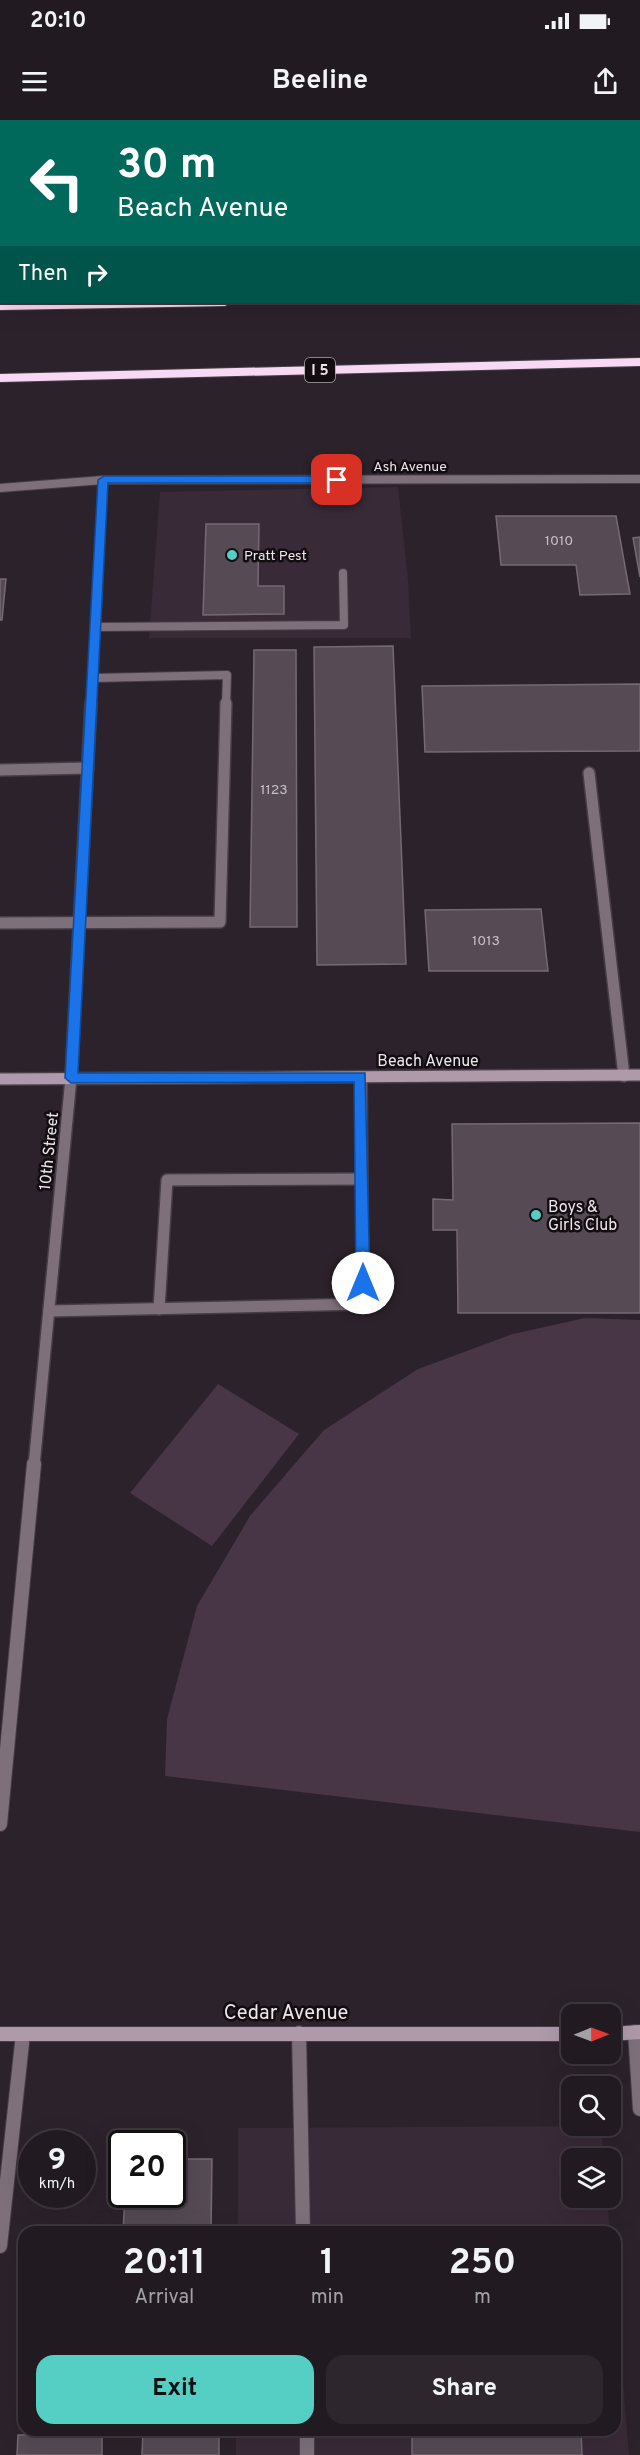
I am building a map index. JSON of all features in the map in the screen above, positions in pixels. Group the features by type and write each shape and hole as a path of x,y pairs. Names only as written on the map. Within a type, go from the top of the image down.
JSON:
{"highway":[{"path":"0,306 169,303"},
{"name":"I 5","path":"0,378 640,362"}],"street":[{"name":"Ash Avenue","path":"0,488 104,480 640,479"},
{"name":"10th Street","path":"0,1824 71,1078 104,480"},
{"path":"96,627 344,625 343,573"},
{"path":"0,923 220,922 227,675 93,678"},
{"path":"0,770 88,768"},
{"path":"590,773 624,1076"},
{"name":"Beach Avenue","path":"0,1078 640,1076"},
{"path":"49,1311 363,1304 361,1077"},
{"path":"159,1309 167,1180 362,1179"},
{"path":"621,2033 637,2032 640,2109"},
{"path":"299,2033 303,2226"},
{"name":"Cedar Avenue","path":"0,2034 561,2034"},
{"path":"0,2246 23,2034"},
{"path":"307,2436 307,2455"}],"shaded area":[{"path":"398,487 408,580 411,638 149,638 160,492"},
{"path":"585,1318 640,1320 640,1832 165,1776 167,1719 197,1606 250,1516 324,1430 418,1369 513,1334"},
{"path":"218,1384 299,1434 212,1546 130,1493"},
{"path":"561,2126 561,2136 602,2136 603,2148 561,2148 561,2208 608,2208 609,2226 238,2226 238,2128"},
{"path":"621,2358 629,2455 236,2455 236,2436 621,2436"}],"building":[{"path":"496,516 616,516 630,594 580,595 576,565 501,565"},
{"name":"Pratt Pest","path":"206,524 259,524 258,586 284,586 284,614 203,615"},
{"path":"640,537 640,577 633,538"},
{"path":"0,579 6,579 2,620 0,620"},
{"path":"393,646 406,964 317,965 314,647"},
{"path":"254,650 296,650 297,927 250,927"},
{"path":"640,684 640,751 425,752 422,686"},
{"path":"541,909 548,971 429,971 425,910"},
{"name":"Boys & Girls Club","path":"640,1123 640,1313 458,1313 457,1230 433,1230 433,1199 453,1200 452,1124"},
{"path":"186,2159 212,2159 211,2226 123,2226 124,2208 186,2208"},
{"path":"18,2435 102,2436 102,2455 17,2455"},
{"path":"143,2436 219,2436 219,2455 142,2455"},
{"path":"412,2436 581,2436 582,2455 412,2455"}],"place":[{"name":"Pratt Pest","path":"232,555"},
{"name":"Boys & Girls Club","path":"536,1215"}],"route":[{"path":"337,480 104,480 71,1078 361,1077 363,1283"}]}
